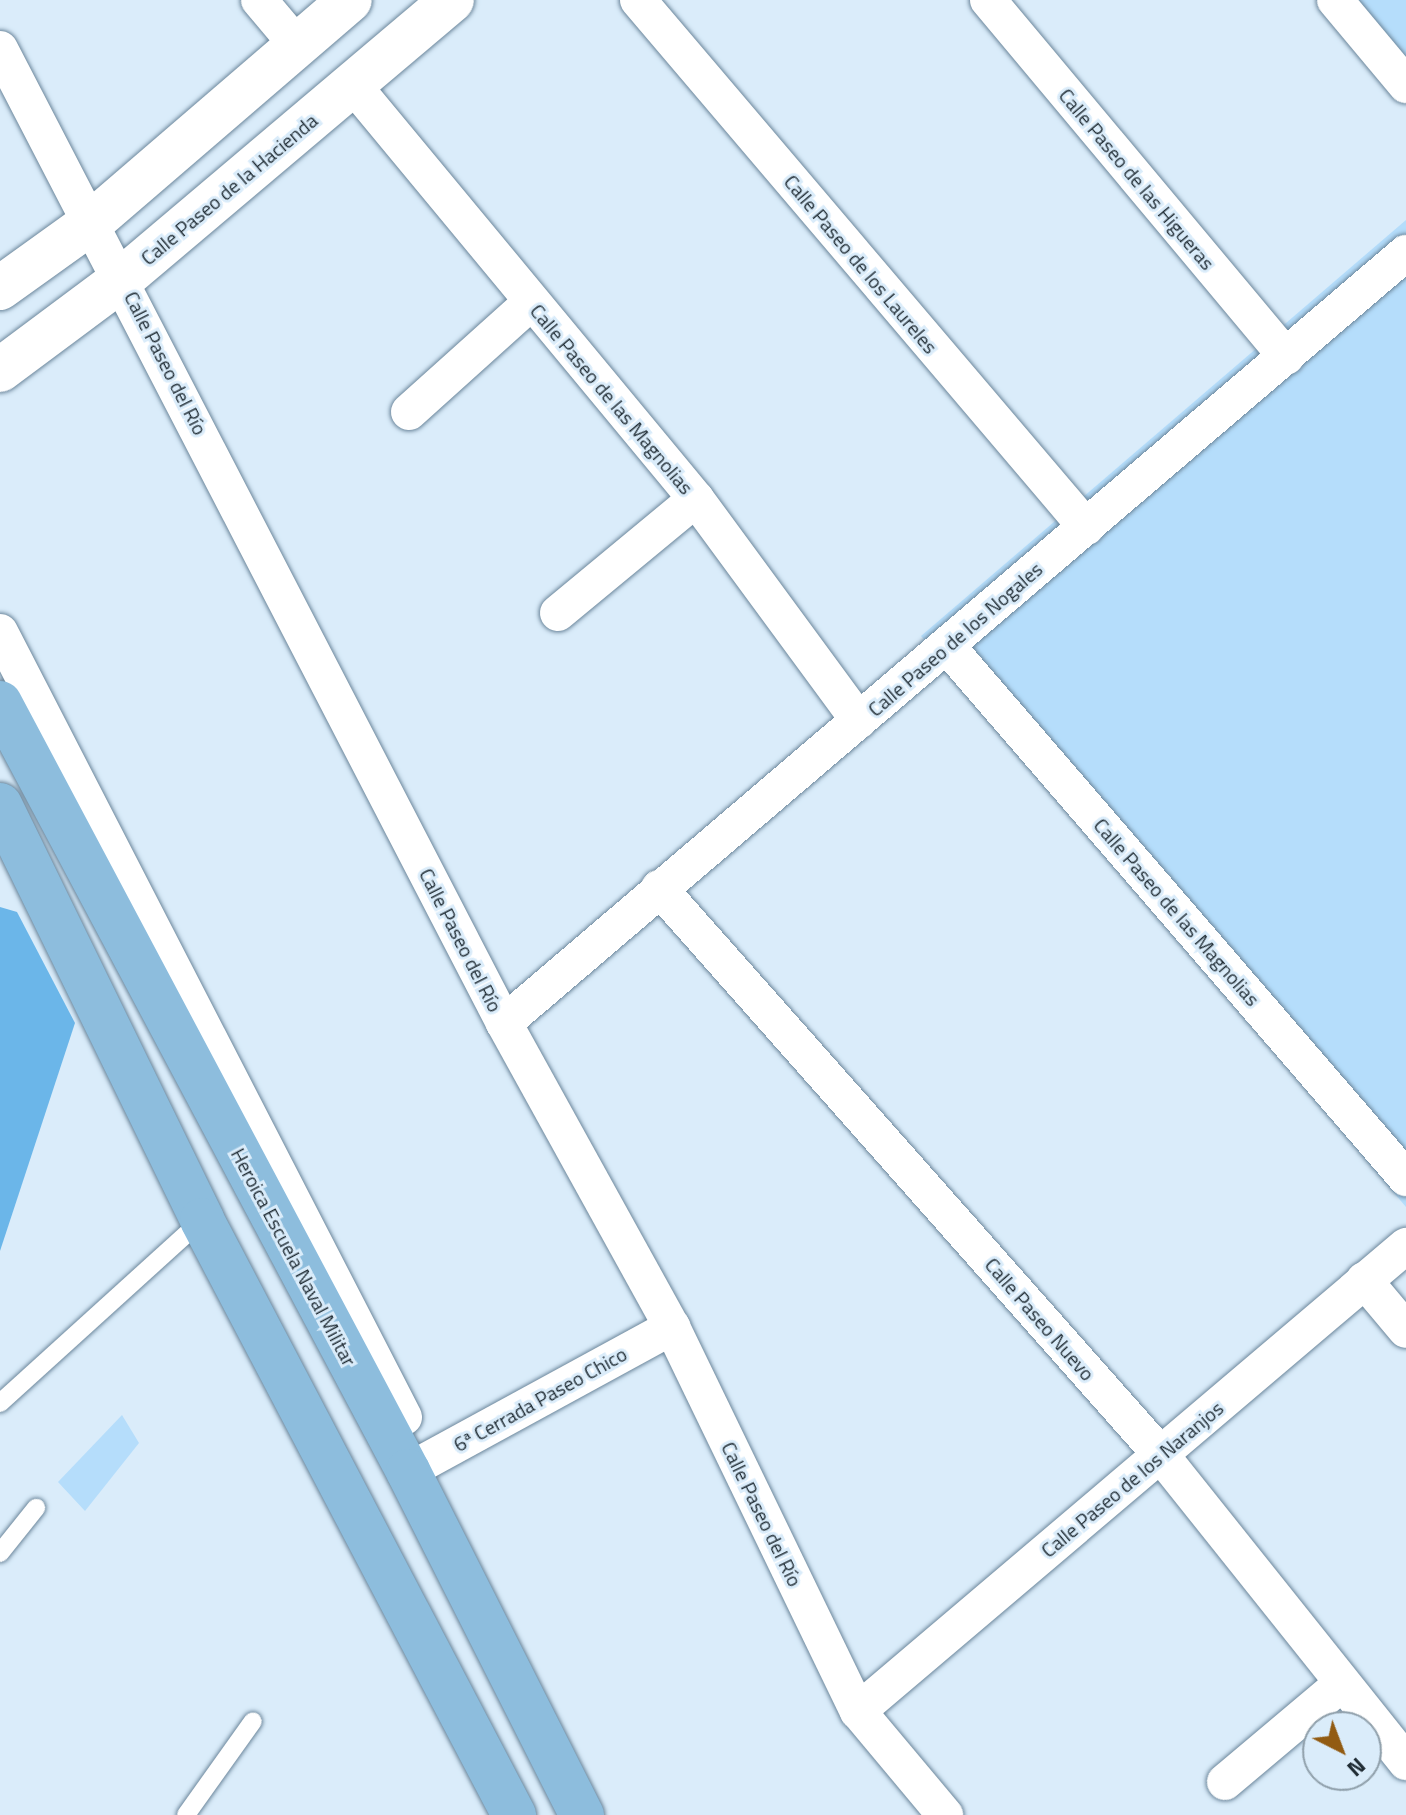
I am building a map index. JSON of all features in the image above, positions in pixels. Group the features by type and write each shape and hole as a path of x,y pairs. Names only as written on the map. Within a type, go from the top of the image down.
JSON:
{"main road":[{"name":"Heroica Escuela Naval Militar","path":"0,703 417,1466 582,1815"},
{"path":"0,805 202,1220 514,1815"}],"street":[{"path":"259,0 297,45"},
{"path":"0,288 92,222 350,0"},
{"name":"Calle Paseo de la Hacienda","path":"0,370 122,279 452,0"},
{"name":"Calle Paseo de los Laureles","path":"638,0 1086,527"},
{"name":"Calle Paseo de las Higueras","path":"988,0 1286,357"},
{"path":"1335,0 1406,85"},
{"name":"Calle Paseo del Río","path":"0,49 122,279 504,1023 672,1327 858,1711 945,1815"},
{"name":"Calle Paseo de las Magnolias","path":"353,85 696,499 859,721"},
{"name":"Calle Paseo de los Nogales","path":"504,1023 1406,253"},
{"path":"409,412 531,302"},
{"path":"558,613 696,499"},
{"name":"Heroica Escuela Naval Militar","path":"0,632 417,1466"},
{"name":"Calle Paseo de las Magnolias","path":"947,646 1406,1178"},
{"name":"Calle Paseo Nuevo","path":"659,888 1161,1455 1340,1685 1406,1762"},
{"name":"Calle Paseo de los Naranjos","path":"858,1711 1406,1246"},
{"path":"1364,1280 1406,1330"},
{"name":"6ª Cerrada Paseo Chico","path":"417,1466 672,1327"},
{"path":"1225,1782 1340,1685"}],"lane":[{"path":"0,1403 202,1220"},
{"path":"0,1553 36,1508"},
{"path":"186,1815 253,1721"}],"shaded area":[{"path":"1356,0 1406,0 1406,60"},
{"path":"1406,220 1406,1207 921,636"},
{"path":"0,907 17,912 75,1023 0,1251"},
{"path":"122,1415 139,1443 85,1511 58,1482"}]}
